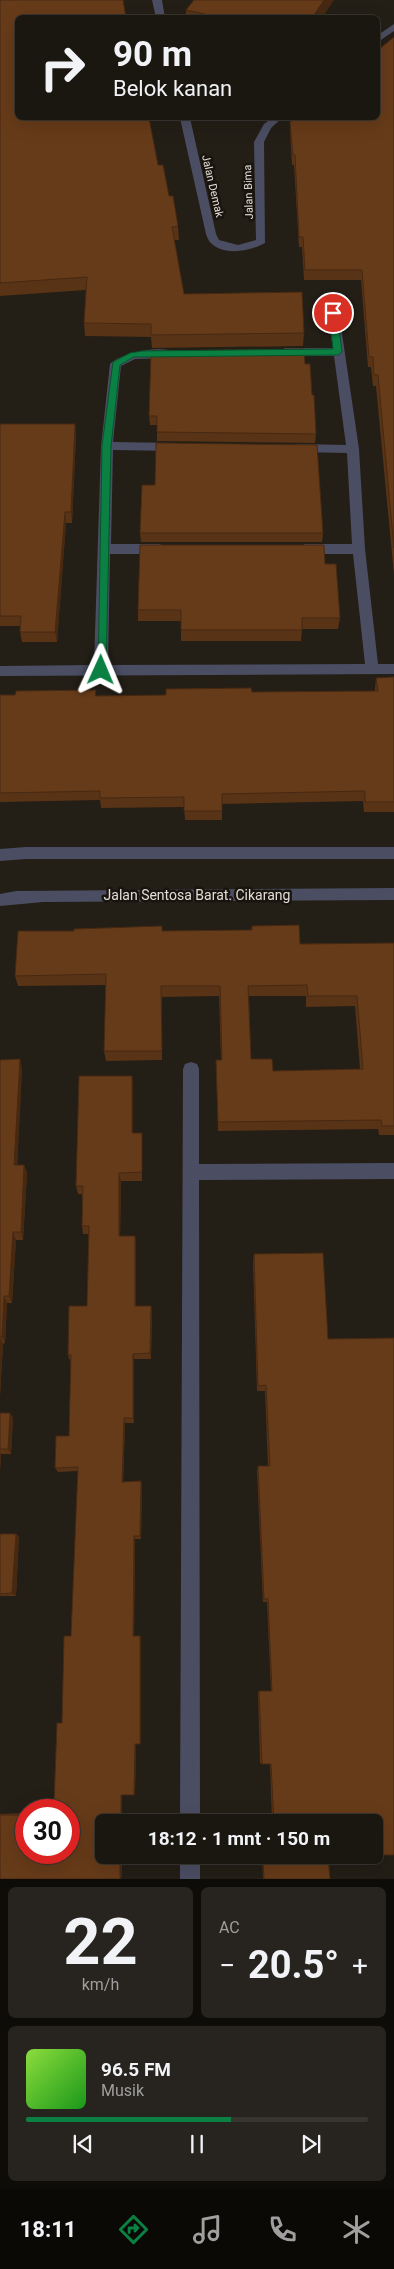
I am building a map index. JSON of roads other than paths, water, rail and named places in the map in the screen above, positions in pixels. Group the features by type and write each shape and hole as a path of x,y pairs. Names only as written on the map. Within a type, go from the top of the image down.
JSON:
{"street":[{"path":"156,0 160,15"},
{"path":"380,38 394,27"},
{"name":"Jalan Demak","path":"185,120 211,234 215,242 232,248"},
{"name":"Jalan Bima","path":"232,248 248,246 261,241 259,142 267,126 274,120"},
{"path":"333,313 353,449 359,549 372,670"},
{"path":"269,353 338,352"},
{"path":"101,670 106,446 116,364 133,355 182,354"},
{"path":"106,446 186,447"},
{"path":"284,448 353,449"},
{"path":"104,549 172,549"},
{"path":"290,549 359,549"},
{"path":"0,671 394,669"},
{"path":"0,855 26,853 394,852"},
{"name":"Jalan Sentosa Barat. Cikarang","path":"0,900 16,897 43,896 394,894"},
{"path":"190,1814 191,1068"},
{"path":"190,1172 394,1171"},
{"path":"190,1864 190,1879"}]}
